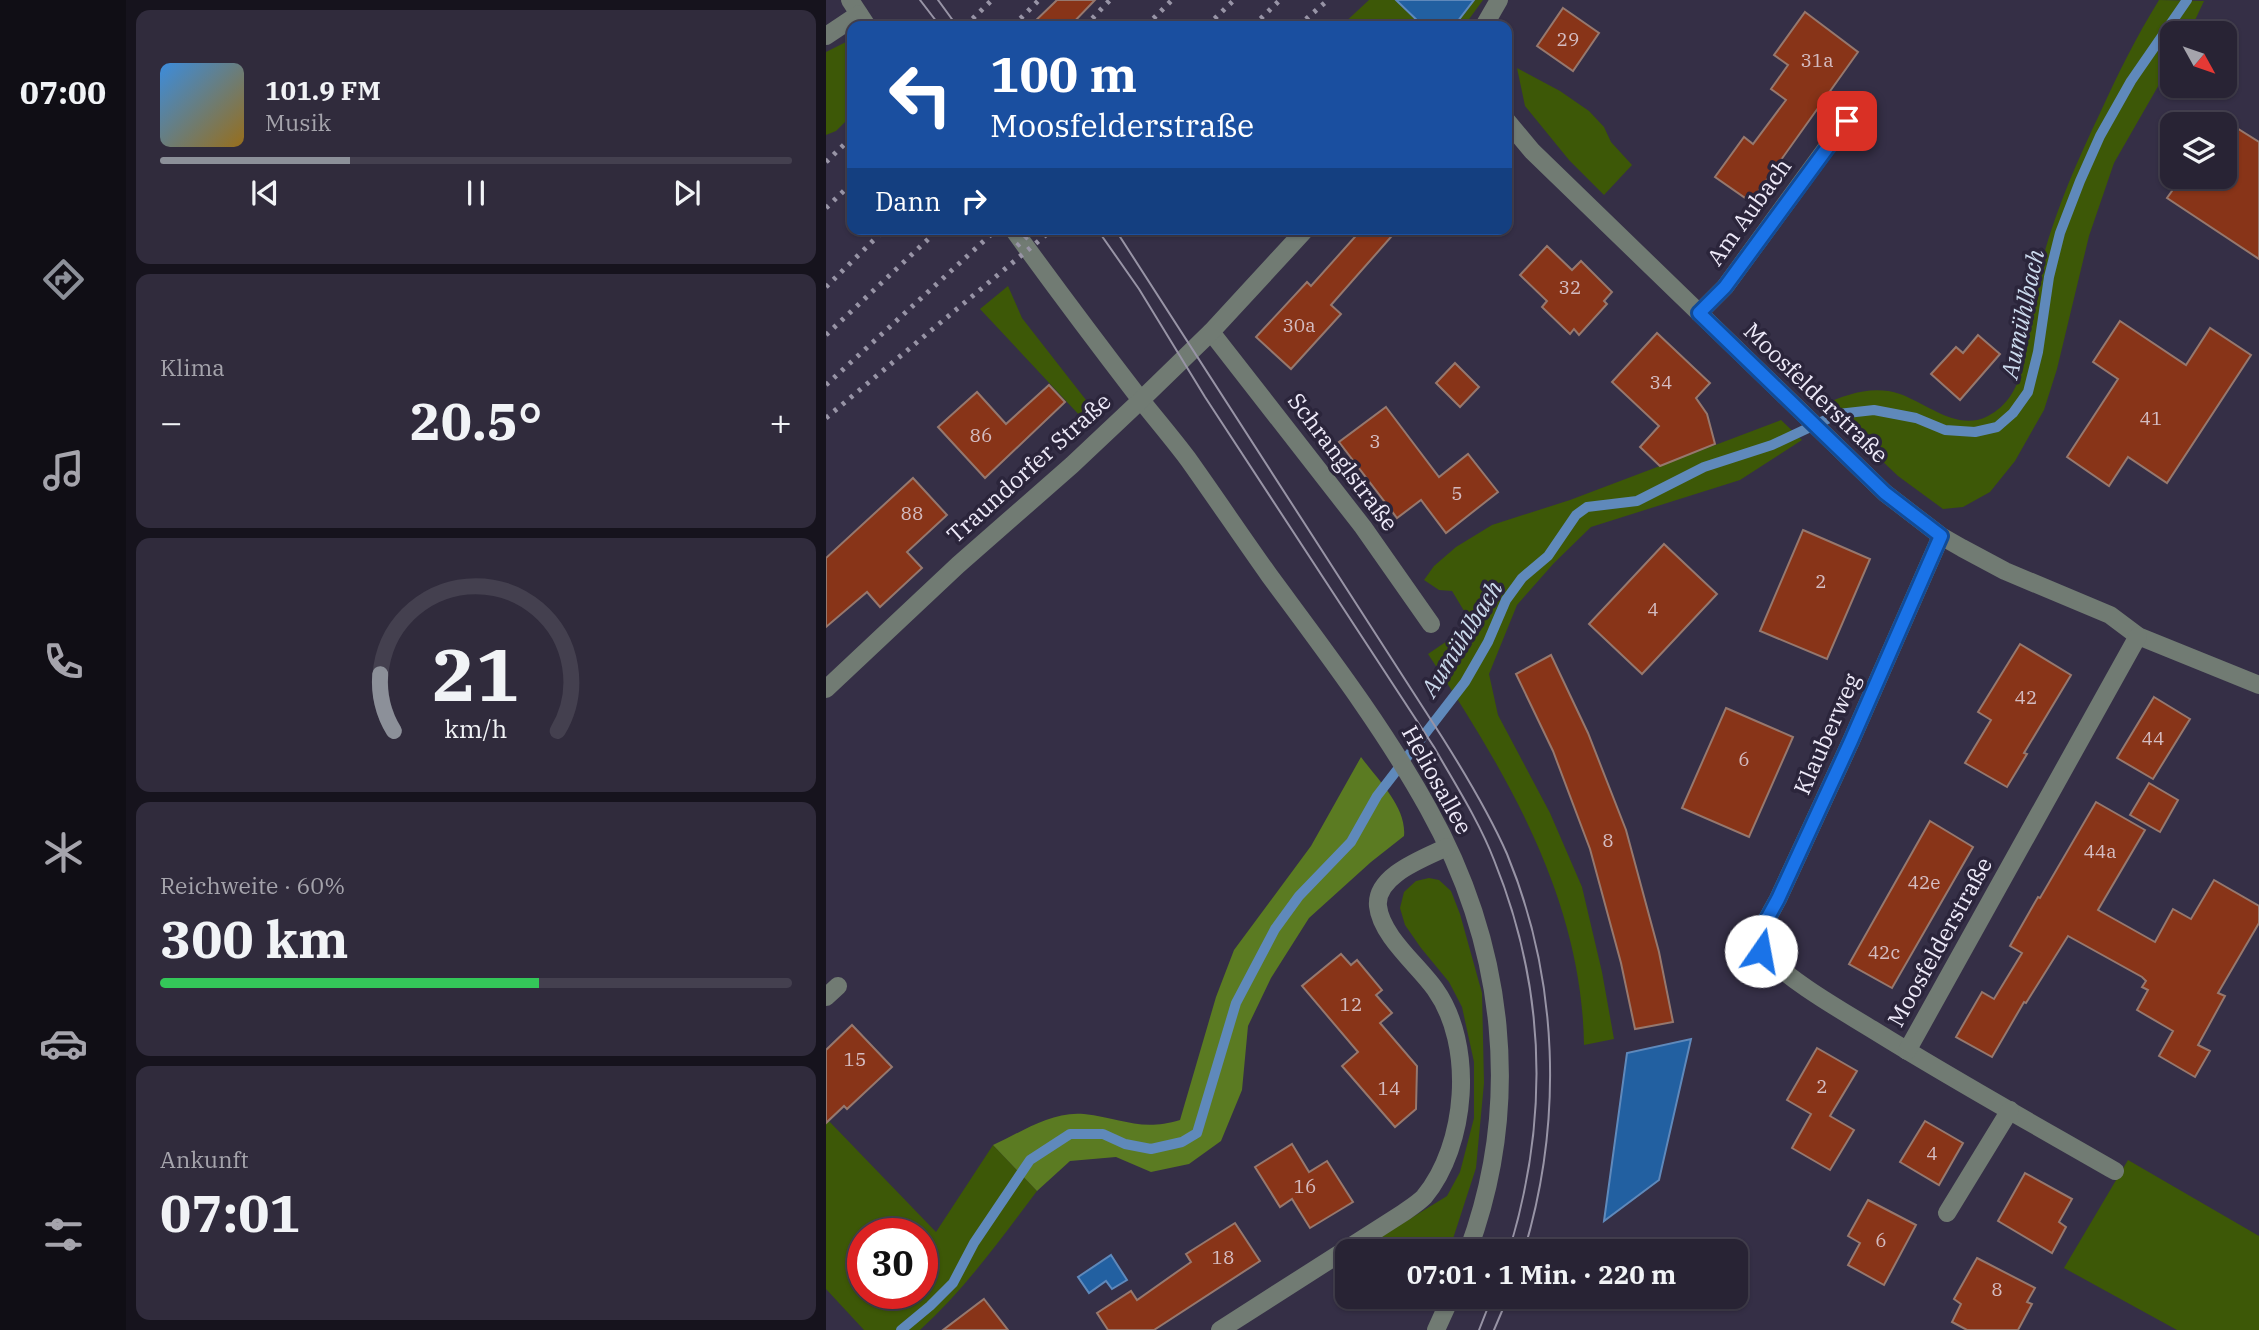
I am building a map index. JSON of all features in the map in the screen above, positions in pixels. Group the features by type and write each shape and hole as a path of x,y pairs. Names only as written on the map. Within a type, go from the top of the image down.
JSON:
{"street":[{"path":"1487,21 1499,0"},
{"path":"826,36 847,22"},
{"name":"Am Aubach","path":"1699,313 1725,287 1860,102"},
{"name":"Moosfelderstraße","path":"1512,127 1532,151 1823,434 1885,493 1941,536 2005,570 2110,615 2138,636 2259,685"},
{"name":"Traundorfer Straße","path":"826,690 958,565 1141,400 1017,235"},
{"path":"1141,400 1211,332 1300,235"},
{"name":"Schranglstraße","path":"1211,332 1363,527 1431,624"},
{"name":"Heliosallee","path":"1141,400 1316,635 1391,747 1447,846 1471,901 1490,969 1500,1040 1497,1138 1489,1183 1472,1239"},
{"name":"Klauberweg","path":"1907,1051 1778,968 1761,951 1761,930 1845,753 1941,536"},
{"name":"Moosfelderstraße","path":"1907,1051 2138,636"},
{"path":"1220,1330 1423,1199 1439,1175 1452,1142 1461,1101 1460,1054 1449,1015 1436,990 1397,944 1384,924 1377,905 1384,886 1398,871 1447,846"},
{"path":"1907,1051 2115,1171"},
{"path":"1947,1213 2010,1110"},
{"path":"1436,1330 1446,1309"}],"green space":[{"path":"1369,0 1483,0 1468,21 1346,21"},
{"path":"2159,0 2204,1 2195,21 2160,21 2160,83 2114,163 2089,236 2057,369 2044,410 2015,461 1990,492 1963,507 1943,509 1898,476 1823,405 1860,392 1880,390 1900,394 1943,415 1966,421 1988,416 2001,407 2017,383 2022,368 2037,282 2059,208 2078,160 2135,42"},
{"path":"847,44 847,120 836,131 826,135 826,52"},
{"path":"1517,68 1560,91 1589,111 1604,127 1611,142 1632,165 1604,195 1569,160 1525,106"},
{"path":"1008,286 1022,318 1086,400 1082,418 980,309"},
{"path":"1781,420 1802,440 1740,480 1591,527 1517,605 1489,674 1498,715 1550,813 1582,887 1614,1039 1584,1045 1580,991 1570,938 1554,888 1511,791 1485,744 1428,654 1472,624 1452,591 1439,590 1424,580 1434,566 1456,547 1492,525 1570,500"},
{"path":"1361,757 1396,804 1404,825 1404,836 1309,918 1271,978 1248,1026 1242,1090 1221,1141 1189,1164 1151,1172 1116,1157 1070,1161 1037,1191 993,1145 1048,1119 1072,1114 1153,1125 1180,1120 1216,997 1234,950 1311,846"},
{"path":"1429,878 1439,880 1451,891 1482,993 1484,1083 1476,1168 1453,1239 1377,1239 1447,1196 1460,1172 1474,1118 1474,1062 1462,1007 1449,982 1405,925 1400,908 1404,892 1416,881"},
{"path":"826,1118 922,1218 847,1218 847,1309 938,1309 938,1229 993,1145 1037,1191 967,1281 920,1330 864,1330 826,1289"},
{"path":"2128,1160 2259,1236 2259,1330 2177,1330 2064,1268"}],"water":[{"path":"1396,0 1474,0 1458,21 1418,21"},
{"path":"1691,1039 1659,1180 1604,1221 1627,1053"},
{"path":"1111,1255 1127,1280 1112,1289 1106,1281 1089,1293 1078,1277"}],"building":[{"path":"1057,0 1095,0 1075,21 1035,21"},
{"path":"1563,8 1599,33 1573,71 1537,46"},
{"path":"1805,12 1858,52 1751,202 1715,177 1744,137 1753,144 1786,100 1771,89 1788,65 1774,55"},
{"path":"2237,128 2259,142 2259,259 2167,198 2173,189 2237,189"},
{"path":"1357,235 1393,235 1331,305 1341,314 1291,369 1256,337 1307,282 1311,286"},
{"path":"1547,246 1572,270 1581,261 1612,292 1604,301 1607,304 1579,335 1574,329 1570,334 1542,307 1547,301 1520,275"},
{"path":"2120,321 2186,365 2210,328 2251,355 2167,483 2128,457 2109,486 2067,457 2118,379 2093,362"},
{"path":"1657,333 1710,383 1696,398 1707,414 1715,444 1660,466 1640,447 1659,426 1612,382"},
{"path":"1978,335 2000,354 1960,400 1931,374 1956,347 1963,353"},
{"path":"1455,363 1479,387 1460,407 1436,383"},
{"path":"1049,385 1065,402 985,478 938,427 977,392 1006,424"},
{"path":"1386,407 1439,477 1468,454 1498,492 1446,533 1421,500 1397,518 1339,442"},
{"path":"913,478 947,515 907,552 922,568 880,607 867,592 826,627 826,558"},
{"path":"1803,530 1870,559 1827,659 1760,631"},
{"path":"1664,544 1717,594 1642,674 1589,624"},
{"path":"2020,644 2071,675 2024,753 2027,754 2007,787 1965,763 1991,720 1978,712"},
{"path":"1551,655 1588,733 1626,830 1659,952 1673,1022 1635,1029 1621,963 1590,849 1553,751 1516,674"},
{"path":"2154,697 2190,719 2153,779 2117,758"},
{"path":"1726,708 1793,737 1749,837 1682,808"},
{"path":"2149,783 2178,800 2160,832 2130,815"},
{"path":"2096,802 2145,830 2098,910 2155,942 2173,909 2191,919 2214,880 2259,906 2259,923 2218,993 2225,996 2198,1045 2210,1051 2195,1077 2159,1056 2173,1031 2137,1010 2148,990 2142,987 2146,981 2068,936 2026,1003 2024,1002 1992,1057 1956,1037 1982,992 1994,999 2022,953 2010,946"},
{"path":"1930,821 1973,847 1892,988 1849,964"},
{"path":"1341,954 1351,965 1357,960 1382,990 1376,995 1392,1013 1380,1023 1417,1066 1416,1109 1395,1127 1342,1066 1358,1052 1302,986"},
{"path":"852,1025 892,1067 847,1109 844,1106 826,1123 826,1050"},
{"path":"1817,1048 1857,1071 1830,1116 1854,1130 1830,1170 1792,1148 1811,1114 1787,1100"},
{"path":"1925,1121 1963,1143 1939,1185 1900,1162"},
{"path":"1292,1144 1309,1172 1327,1161 1353,1202 1310,1228 1292,1199 1280,1207 1255,1167"},
{"path":"2025,1173 2072,1199 2059,1222 2066,1227 2052,1253 1998,1221"},
{"path":"1868,1200 1916,1225 1884,1285 1848,1265 1860,1243 1848,1236"},
{"path":"1235,1223 1260,1261 1154,1330 1108,1330 1097,1313 1131,1291 1137,1300 1191,1262 1186,1254"},
{"path":"1977,1258 2035,1288 2027,1302 2032,1304 2018,1330 1967,1330 1952,1322 1961,1304 1954,1299"},
{"path":"984,1299 1008,1330 943,1330"}],"waterway":[{"name":"Aumühlbach","path":"901,1330 953,1283 974,1243 1030,1160 1070,1134 1103,1134 1125,1144 1151,1149 1182,1142 1197,1133 1236,1003 1275,929 1299,896 1351,842 1377,796 1465,682 1488,642 1506,600 1522,578 1548,556 1576,515 1587,507 1637,501 1704,467 1772,445 1838,414 1874,410 1916,418 1945,430 1975,432 1997,427 2013,413 2028,392 2038,352 2049,277 2060,233 2080,181 2100,136 2131,81 2187,0"}],"tram line":[{"path":"920,0 936,21"},
{"path":"938,0 953,21"},
{"path":"1101,235 1139,289 1205,397 1434,747 1488,845 1511,908 1524,957 1536,1054 1536,1103 1531,1153 1512,1239"},
{"path":"1119,235 1451,751 1485,809 1507,854 1537,951 1546,1001 1550,1051 1545,1152 1537,1202 1527,1239"},
{"path":"1479,1330 1487,1309"},
{"path":"1494,1330 1503,1309"}],"railway":[{"path":"970,21 992,0"},
{"path":"1018,21 1039,0"},
{"path":"1090,21 1110,0"},
{"path":"1151,21 1172,0"},
{"path":"1212,21 1234,0"},
{"path":"1258,21 1280,0"},
{"path":"1304,21 1328,0"},
{"path":"826,162 847,142"},
{"path":"826,208 847,188"},
{"path":"826,287 879,235"},
{"path":"826,335 933,235"},
{"path":"826,385 990,235"},
{"path":"1017,246 1029,235"},
{"path":"826,418 1046,235"}],"route":[{"path":"1761,951 1761,930 1851,741 1941,536 1885,493 1699,313 1725,287 1847,121"}]}
